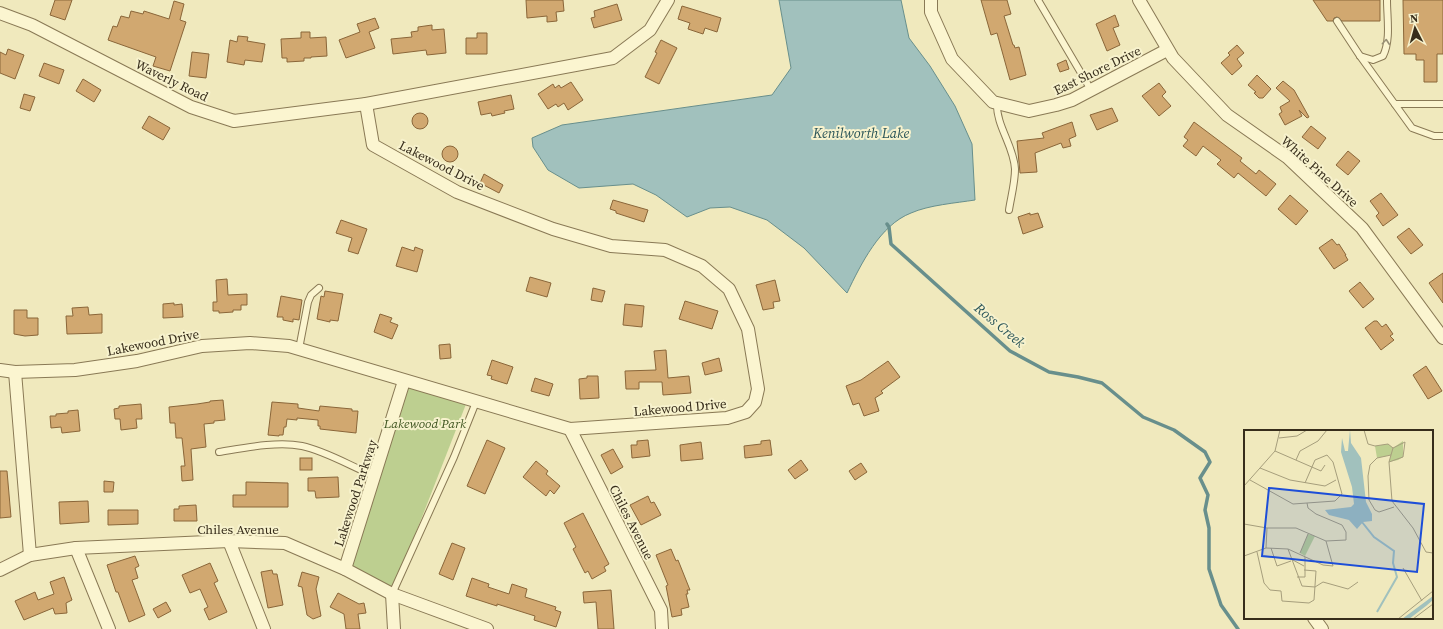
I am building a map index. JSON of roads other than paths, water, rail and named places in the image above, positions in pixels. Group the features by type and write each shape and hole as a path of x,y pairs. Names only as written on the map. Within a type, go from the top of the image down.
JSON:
{"street":[{"path":"366,104 613,58 650,30 668,0"},
{"name":"East Shore Drive","path":"930,0 931,12 952,59 993,102 1029,111 1072,100 1167,50"},
{"name":"White Pine Drive","path":"1139,0 1172,58 1227,114 1287,157 1362,228 1443,338"},
{"name":"Waverly Road","path":"0,13 32,25 191,107 234,121 366,104"},
{"name":"Lakewood Drive","path":"0,370 15,372 74,370 129,362 202,346 250,342 289,346 570,429 727,418 746,412 755,402 758,389 748,329 729,289 702,266 665,250 611,246 554,229 457,192 373,145 366,104"},
{"path":"15,372 30,555"},
{"name":"Lakewood Parkway","path":"345,569 404,381"},
{"name":"Chiles Avenue","path":"570,429 661,610 662,629"},
{"path":"229,541 264,629"},
{"name":"Chiles Avenue","path":"0,570 30,555 76,548 229,541 285,543 345,569 392,594 487,629"},
{"path":"76,548 110,629"},
{"path":"392,594 394,629"},
{"path":"1315,619 1322,629"}],"lane":[{"path":"1038,0 1091,90"},
{"path":"1360,56 1373,60 1382,56 1387,42 1383,7 1387,0"},
{"path":"1337,21 1360,56 1412,128 1434,136 1443,136"},
{"path":"996,103 998,117 1008,143 1015,169 1009,210"},
{"path":"1395,104 1443,104"},
{"path":"299,349 308,302 311,295 319,288"},
{"path":"392,594 454,457 476,402"},
{"path":"219,452 271,446 302,446 320,452 375,476"}],"water":[{"name":"Kenilworth Lake","path":"779,0 901,0 909,38 930,66 955,106 972,144 975,200 918,210 890,226 865,258 847,293 804,248 767,220 730,207 710,208 687,217 656,195 633,184 579,188 548,170 533,147 532,138 562,125 772,95 791,68"}],"waterway":[{"name":"Ross Creek","path":"887,224 889,227 891,244 1010,351 1049,372 1102,383 1143,417 1174,430 1205,452 1210,462 1200,478 1208,495 1205,510 1209,528 1209,569 1221,605 1238,629"}],"park label":[{"name":"Lakewood Park","path":"425,423"}]}
